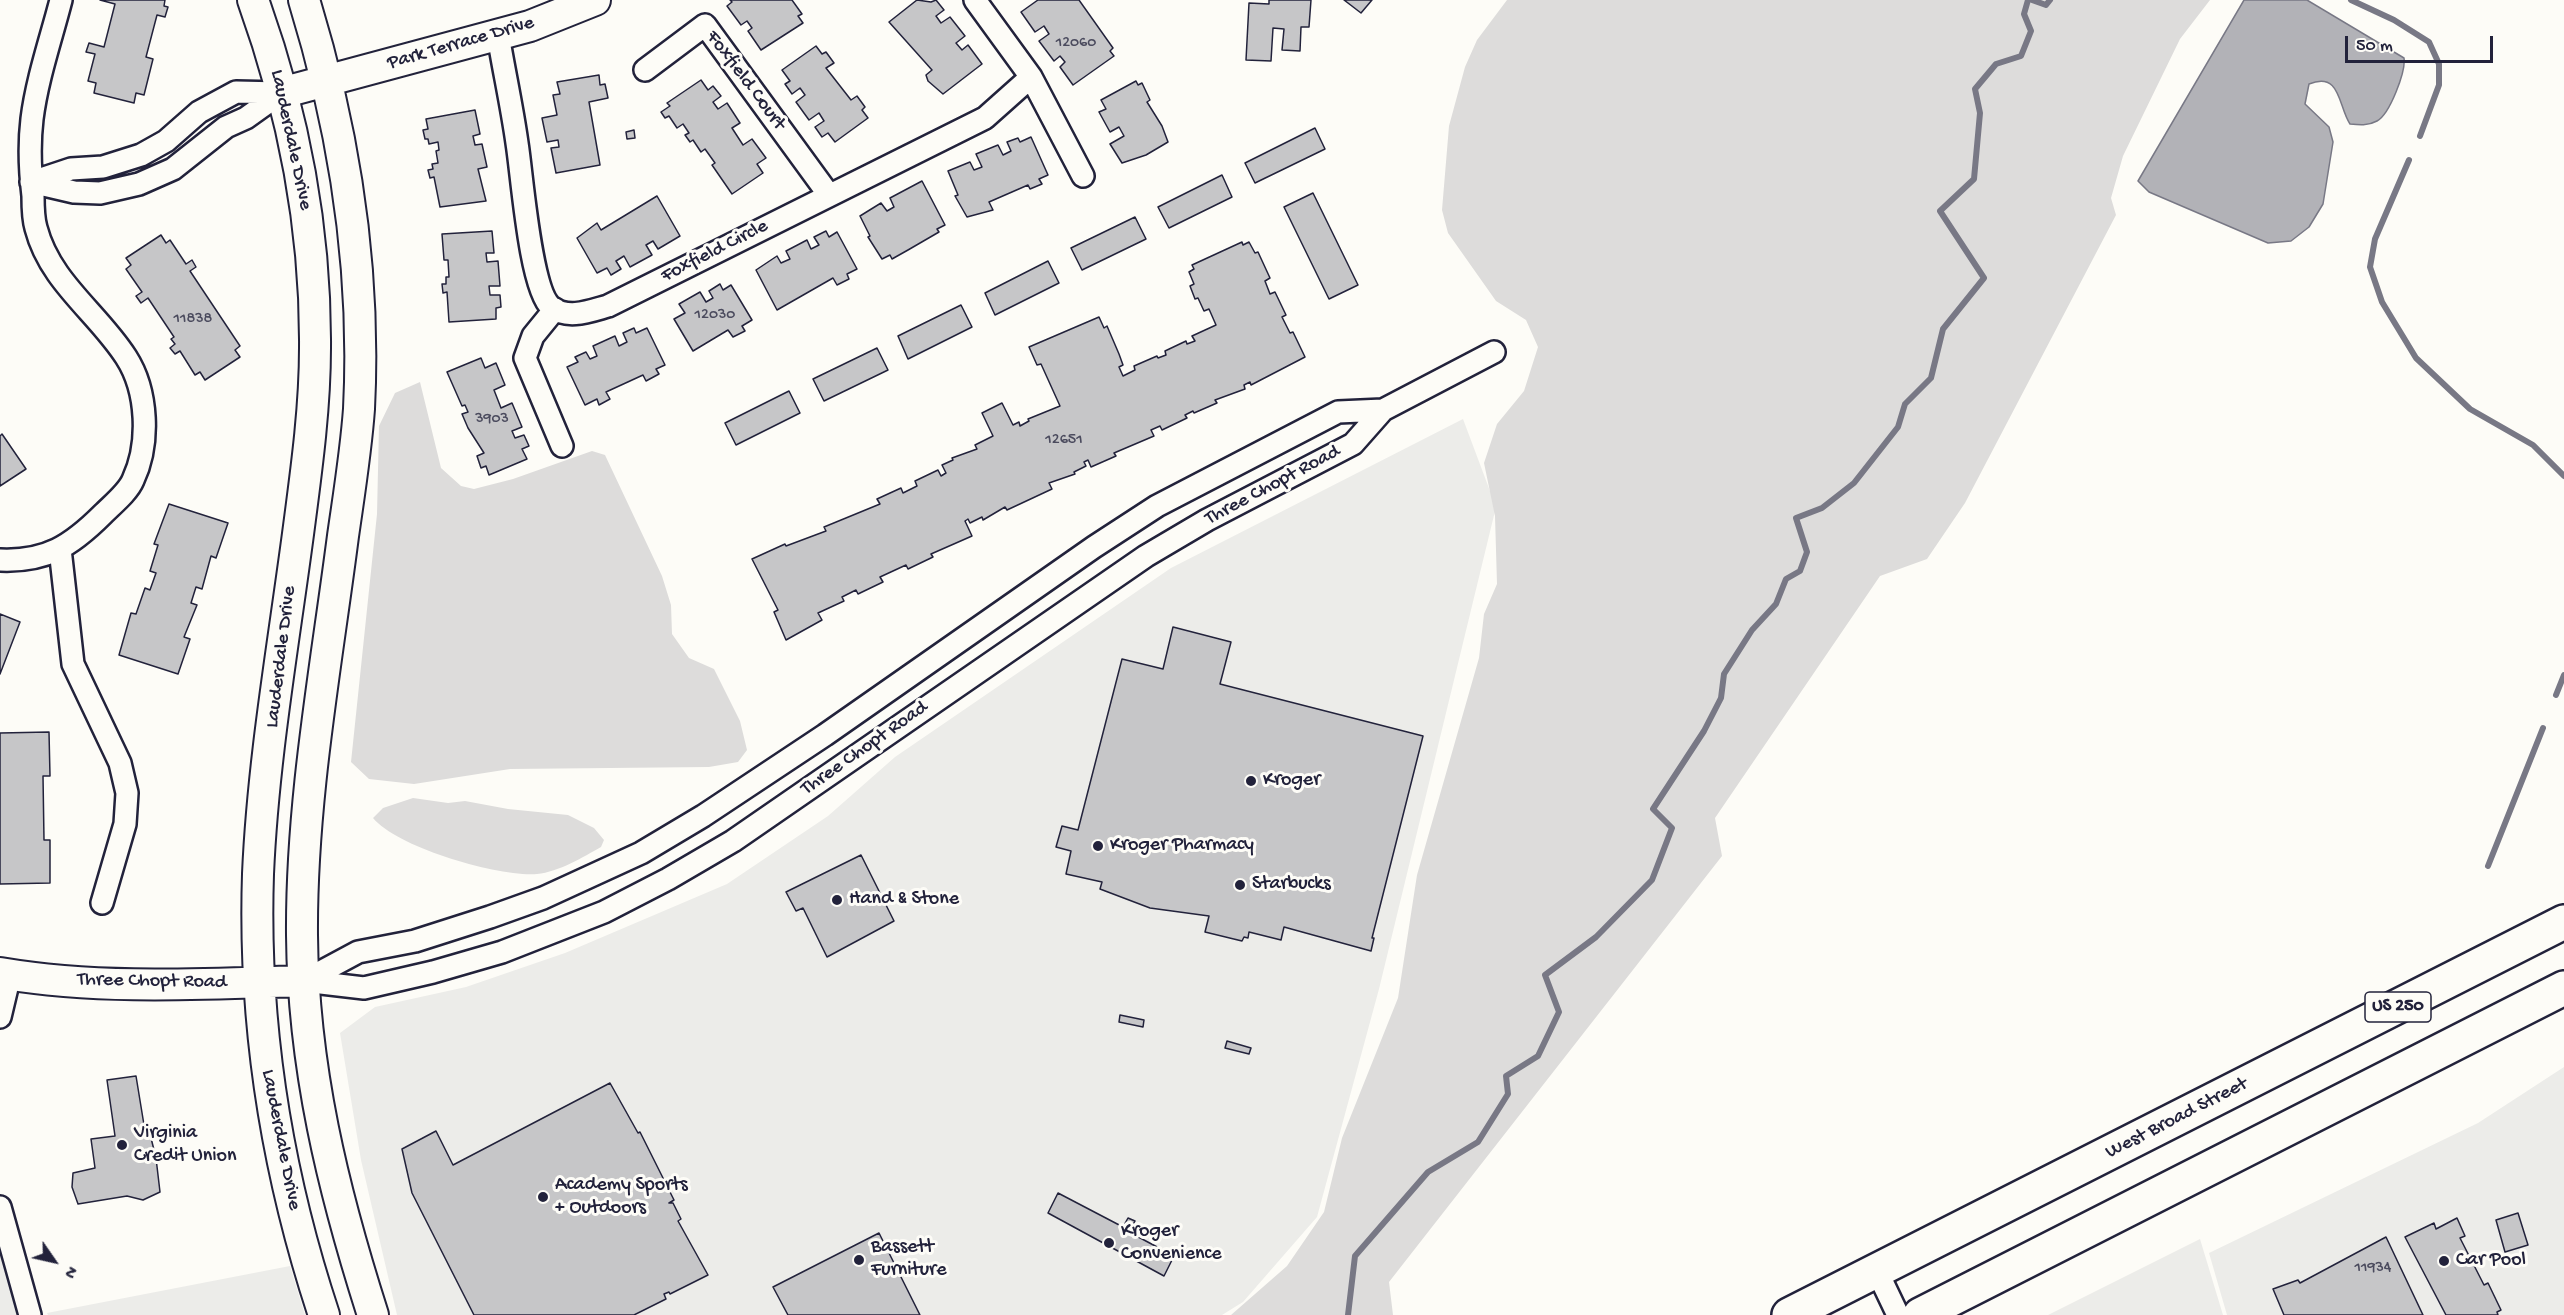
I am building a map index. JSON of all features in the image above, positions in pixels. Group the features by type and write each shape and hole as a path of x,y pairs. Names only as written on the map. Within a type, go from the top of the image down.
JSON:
{"main road":[{"name":"Lauderdale Drive","path":"253,0 297,152 314,286 315,349 304,490 263,807 258,919 264,1048 272,1107 293,1214 324,1315"},
{"path":"304,0 341,144 351,206 360,344 356,442 312,772 304,852 304,981 313,1072 329,1162 339,1207 373,1315"},
{"name":"Park Terrace Drive","path":"281,93 530,26 595,0"},
{"name":"West Broad Street","path":"1789,1315 2564,922"},
{"name":"Three Chopt Road","path":"5,974 144,986 304,981"},
{"path":"1920,1315 2564,988"}],"street":[{"path":"0,560 41,558 60,549 88,529 133,482 144,447 143,413 137,382 126,358 62,281 46,255 35,227 31,182 32,119 62,0"},
{"path":"975,0 1031,77 1083,176"},
{"name":"Foxfield Court","path":"645,70 705,25 829,195"},
{"path":"498,35 518,143 532,254 542,293 555,309 533,336 525,358 562,446"},
{"name":"Foxfield Circle","path":"555,309 579,314 608,306 985,118 1031,77"},
{"path":"31,182 78,168 103,167 141,155 166,141 199,112 236,92 281,93"},
{"name":"Three Chopt Road","path":"304,981 364,988 468,963 570,927 668,879 733,841 1146,556 1207,520 1353,444 1383,410 1494,352"},
{"name":"Three Chopt Road","path":"304,981 358,952 415,941 490,917 543,898 641,853 704,816 825,735 1084,554 1157,506 1338,412 1383,410"},
{"path":"60,549 73,664 120,763 127,793 125,824 102,903"},
{"path":"0,1017 5,974"},
{"path":"0,1207 30,1315"},
{"path":"1876,1271 1898,1315"}],"shaded area":[{"path":"1507,0 2210,0 2180,39 2123,156 2111,198 2116,215 1965,503 1927,559 1880,576 1715,818 1722,856 1389,1282 1393,1315 1231,1315 1287,1266 1324,1212 1342,1138 1398,998 1417,875 1479,658 1484,614 1497,584 1495,516 1484,463 1497,424 1524,391 1538,347 1526,320 1496,301 1448,233 1442,210 1449,126 1465,67 1477,40"},
{"path":"2244,0 2307,0 2404,58 2402,72 2392,101 2382,117 2370,124 2350,124 2337,92 2327,82 2319,81 2309,84 2305,104 2329,127 2333,142 2323,204 2309,227 2291,241 2268,243 2149,192 2138,181"},
{"path":"420,382 441,468 461,486 474,489 513,479 592,451 605,455 662,576 671,605 672,634 689,658 714,669 740,721 747,750 738,762 709,767 510,769 414,784 369,779 351,762 377,514 379,426 395,393"},
{"path":"1463,419 1496,507 1379,989 1317,1217 1243,1302 1222,1315 397,1315 361,1160 340,1033 375,1007 466,987 565,953 727,884 828,816 895,757 1171,568"},
{"path":"413,798 448,803 465,801 508,809 568,815 594,828 604,840 601,847 545,873 520,874 475,866 426,850 404,840 373,818 383,808"},
{"path":"2564,1067 2564,1315 2227,1315 2209,1253 2478,1123"},
{"path":"2200,1239 2223,1315 2048,1315"},
{"path":"0,1241 28,1315 0,1315"},
{"path":"290,1266 305,1315 48,1315 47,1313"}],"building":[{"path":"100,0 165,0 164,6 168,7 165,17 157,15 146,57 153,59 144,95 136,93 134,103 94,93 96,83 88,81 95,54 86,52 89,43 104,47 115,4"},
{"path":"730,0 792,0 802,14 798,16 803,23 761,50 748,31 752,28 747,21 741,25 727,6 732,2"},
{"path":"917,0 931,2 936,0 944,10 936,16 941,23 950,17 965,36 956,43 962,50 968,45 982,64 943,94 928,81 926,75 932,70 889,22"},
{"path":"1038,0 1079,0 1113,48 1110,51 1114,56 1073,85 1060,67 1065,62 1060,56 1054,61 1039,41 1049,34 1044,26 1035,32 1021,12"},
{"path":"1269,0 1311,0 1309,27 1301,27 1300,51 1282,50 1284,29 1273,28 1271,61 1246,60 1249,3 1269,4"},
{"path":"1344,0 1372,0 1361,13"},
{"path":"816,46 822,54 826,52 834,63 826,68 851,100 857,96 865,107 862,110 868,118 835,142 828,133 822,137 815,127 824,121 819,113 809,120 796,102 805,95 800,88 792,94 785,84 790,81 782,70"},
{"path":"599,75 600,85 605,84 608,98 589,102 600,165 556,173 551,148 559,147 558,140 547,142 542,118 557,115 553,95 560,94 557,82"},
{"path":"701,80 708,90 713,86 721,96 713,102 718,109 727,103 740,123 732,128 743,145 752,139 766,158 757,164 763,173 732,194 712,165 715,163 705,149 701,152 693,140 690,142 685,135 689,133 683,124 677,128 669,116 665,118 661,112 670,106 667,103"},
{"path":"1136,81 1138,85 1142,83 1150,100 1147,102 1162,126 1168,142 1146,155 1122,163 1110,144 1124,136 1119,127 1110,132 1099,112 1106,109 1101,100"},
{"path":"475,110 480,134 473,136 475,145 482,144 487,167 478,169 486,201 440,207 434,177 430,178 428,170 433,169 432,164 438,163 436,151 439,150 438,142 429,144 428,139 425,139 423,130 428,129 426,119"},
{"path":"1315,128 1325,149 1255,183 1245,163"},
{"path":"634,130 635,138 627,139 626,132"},
{"path":"1031,137 1048,175 1039,179 1042,184 1030,189 1028,185 989,202 993,210 967,217 955,196 958,195 948,171 970,162 974,170 982,167 976,154 998,145 1003,155 1011,151 1007,142 1018,138 1020,142"},
{"path":"1222,175 1232,197 1169,228 1158,207"},
{"path":"922,181 945,225 937,229 939,232 892,259 890,255 882,259 868,237 870,236 860,216 881,203 887,211 894,207 890,198"},
{"path":"1313,193 1358,285 1329,299 1284,207"},
{"path":"657,196 680,236 658,249 653,241 646,245 652,255 630,267 624,256 616,261 621,269 611,275 607,268 597,273 577,238 597,223 601,230"},
{"path":"1135,217 1146,239 1082,270 1071,248"},
{"path":"492,231 494,253 486,253 487,262 498,261 500,286 489,286 490,295 500,295 501,307 496,308 496,319 449,322 447,292 443,293 442,284 446,284 446,277 449,277 448,260 444,260 442,234"},
{"path":"826,231 829,237 837,232 857,269 847,274 849,279 837,285 833,278 777,310 756,270 777,256 781,263 790,259 786,251 807,240 811,249 819,245 814,237"},
{"path":"161,235 166,243 170,240 186,264 192,260 196,267 190,271 240,346 235,350 240,357 205,380 200,372 195,375 180,351 175,354 170,348 175,344 171,339 174,337 148,298 141,303 136,296 142,292 126,269 131,265 126,258"},
{"path":"1242,242 1243,245 1249,242 1255,253 1258,252 1270,278 1265,281 1270,294 1275,292 1286,315 1282,317 1290,333 1293,332 1305,357 1251,385 1250,382 1244,385 1245,389 1215,400 1217,403 1185,415 1187,418 1162,430 1160,426 1151,430 1154,436 1114,453 1116,456 1091,467 1088,460 1084,462 1086,466 1074,472 1075,474 1049,483 1052,489 1007,510 1005,507 983,520 982,517 970,523 968,519 965,521 972,536 931,554 933,557 908,569 906,565 880,577 883,582 858,594 856,590 842,597 844,601 818,613 822,620 786,640 774,612 778,610 752,559 785,544 786,546 826,531 824,527 880,504 877,499 901,488 903,493 917,486 915,481 938,470 941,476 946,473 942,465 953,460 952,458 977,449 975,445 993,436 982,413 1002,403 1013,425 1019,422 1020,426 1029,421 1028,419 1060,406 1041,364 1037,365 1029,347 1099,317 1104,328 1107,326 1119,354 1123,365 1119,367 1123,376 1135,370 1134,366 1157,356 1158,358 1166,355 1165,351 1186,341 1187,344 1195,341 1192,336 1216,325 1209,309 1204,311 1198,298 1195,299 1190,286 1194,284 1189,272 1194,269 1192,265"},
{"path":"1048,261 1059,283 995,315 985,293"},
{"path":"720,284 723,290 731,285 752,320 742,326 745,331 733,337 728,330 693,351 674,319 685,313 679,304 700,292 706,302 713,298 709,291"},
{"path":"961,305 972,327 908,359 898,336"},
{"path":"634,328 636,333 647,328 665,365 656,369 659,374 646,381 643,375 606,392 610,399 599,405 597,399 585,405 567,367 578,362 575,357 586,352 590,359 597,356 593,346 615,336 619,346 627,342 623,333"},
{"path":"877,348 888,370 824,401 813,379"},
{"path":"481,358 485,368 496,363 505,385 494,390 501,408 512,403 522,427 512,431 515,438 524,435 529,446 522,449 527,459 489,475 486,466 481,468 477,456 484,453 468,428 462,414 468,412 465,405 462,406 447,372"},
{"path":"789,391 800,413 736,445 725,423"},
{"path":"2,434 26,469 0,486 0,436"},
{"path":"169,504 228,523 216,558 211,556 202,589 196,587 191,603 197,605 184,637 190,639 178,674 119,655 131,613 136,614 145,588 150,590 156,573 150,571 158,545 154,544"},
{"path":"0,614 20,622 0,674"},
{"name":"Kroger","path":"1173,627 1231,642 1220,684 1423,736 1372,938 1374,938 1371,951 1284,927 1281,940 1249,932 1248,938 1244,937 1242,941 1205,932 1209,916 1150,908 1100,889 1102,882 1066,874 1071,851 1056,847 1062,826 1078,830 1122,659 1163,669"},
{"path":"49,732 50,776 43,776 44,840 50,840 50,883 0,884 0,733"},
{"name":"Hand & Stone","path":"861,855 894,921 827,957 803,908 796,911 786,892"},
{"path":"1120,1015 1144,1020 1143,1027 1119,1022"},
{"path":"1227,1041 1251,1048 1249,1054 1225,1048"},
{"name":"Virginia Credit Union","path":"136,1076 145,1131 149,1130 156,1158 160,1192 143,1200 127,1196 78,1204 72,1187 73,1173 95,1168 91,1139 115,1136 107,1080"},
{"name":"Academy Sports + Outdoors","path":"610,1083 638,1133 640,1132 674,1200 669,1203 673,1203 681,1219 678,1221 708,1275 670,1294 669,1292 664,1294 666,1299 634,1315 474,1315 412,1193 402,1149 436,1131 453,1165"},
{"path":"1058,1193 1123,1227 1128,1218 1135,1221 1129,1232 1174,1256 1164,1276 1048,1213"},
{"path":"2518,1213 2528,1245 2505,1252 2496,1220"},
{"name":"Car Pool","path":"2457,1218 2465,1236 2460,1238 2484,1285 2488,1283 2501,1310 2497,1312 2498,1315 2446,1315 2405,1237 2434,1223 2436,1229"},
{"name":"Bassett Furniture","path":"879,1233 920,1315 788,1315 773,1287"},
{"path":"2386,1237 2423,1315 2284,1315 2273,1289 2298,1280 2300,1283"}],"waterway":[{"path":"1348,1315 1355,1256 1428,1172 1478,1142 1508,1094 1506,1076 1538,1056 1559,1012 1545,975 1596,937 1652,880 1672,828 1653,809 1704,731 1721,698 1724,674 1752,630 1776,604 1786,579 1800,571 1807,552 1796,518 1822,508 1854,483 1898,427 1905,404 1931,378 1943,329 1984,278 1940,211 1974,179 1980,113 1975,89 1996,64 2021,56 2031,31 2024,14 2028,0"},
{"path":"2032,0 2046,5 2050,0"},
{"path":"2351,0 2394,20 2429,42 2439,64 2439,85 2420,136"},
{"path":"2409,160 2375,239 2370,267 2382,302 2416,358 2470,409 2533,445 2564,476"},
{"path":"2556,695 2564,675"},
{"path":"2488,866 2543,728"}],"place":[{"name":"Kroger","path":"1251,781"},
{"name":"Kroger Pharmacy","path":"1098,846"},
{"name":"Starbucks","path":"1240,885"},
{"name":"Hand & Stone","path":"837,900"},
{"name":"Virginia Credit Union","path":"122,1145"},
{"name":"Academy Sports + Outdoors","path":"543,1197"},
{"name":"Kroger Convenience","path":"1109,1243"},
{"name":"Bassett Furniture","path":"859,1260"},
{"name":"Car Pool","path":"2444,1261"}]}
